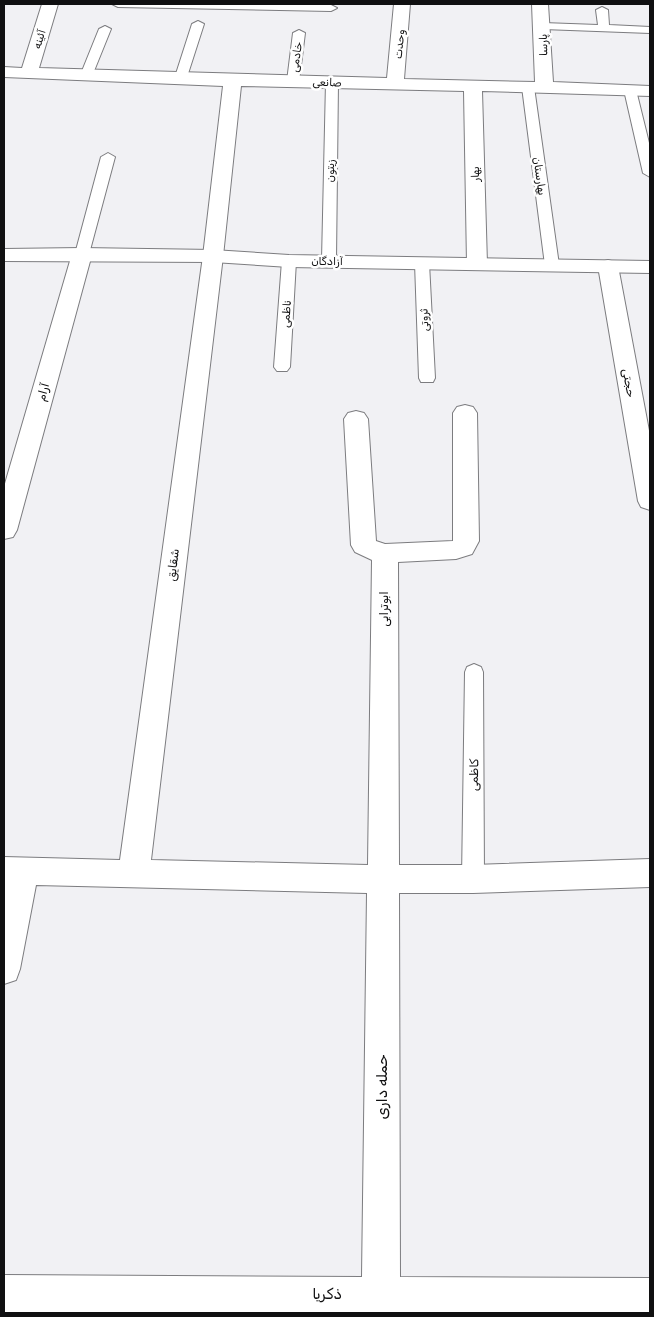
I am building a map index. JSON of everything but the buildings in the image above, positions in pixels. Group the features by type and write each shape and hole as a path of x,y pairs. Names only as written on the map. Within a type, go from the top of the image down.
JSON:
{"street":[{"name":"آئینه","path":"29,73 50,4"},
{"name":"وحدت","path":"395,85 402,4"},
{"name":"پارسا","path":"536,87 542,26 540,4"},
{"name":"صانعی","path":"4,72 232,82 293,81 650,90"},
{"name":"شقایق","path":"134,874 213,256 232,82"},
{"name":"بهار","path":"473,85 477,264"},
{"name":"آرام","path":"4,530 82,254"},
{"name":"آزادگان","path":"4,255 213,256 290,261 329,260 650,267"},
{"name":"حجتی","path":"608,266 650,501"},
{"path":"356,419 364,545 373,551 385,553 456,550 463,548 466,541 465,413"},
{"name":"ابوترابی","path":"383,879 385,553"},
{"path":"4,969 13,871 383,879 473,879 650,873"},
{"name":"حمله داری","path":"381,1295 383,879"},
{"name":"ذکریا","path":"4,1294 190,1303 381,1295 605,1304 650,1297"}],"lane":[{"path":"118,4 331,8"},
{"path":"602,10 604,28"},
{"path":"180,80 198,24"},
{"path":"542,26 650,30"},
{"path":"86,76 105,29"},
{"name":"خادمی","path":"293,81 299,33"},
{"name":"زیتون","path":"329,260 332,82"},
{"name":"بهارستان","path":"536,87 552,265"},
{"path":"630,90 650,173"},
{"path":"82,254 108,157"},
{"name":"ناظمی","path":"282,367 290,261"},
{"name":"ثروتی","path":"422,263 427,378"},
{"name":"کاظمی","path":"473,879 474,672"}]}
